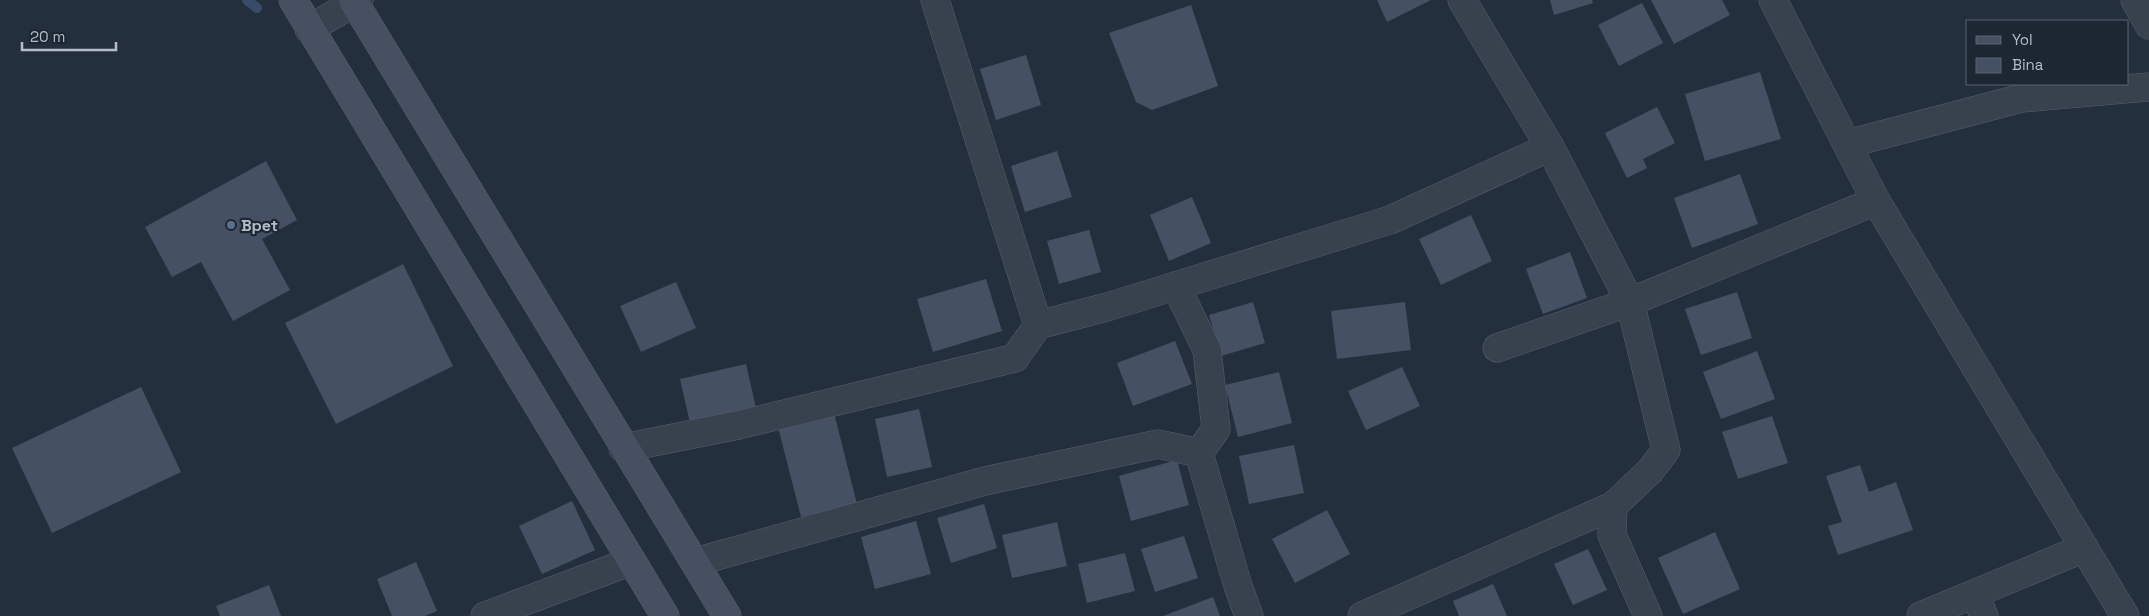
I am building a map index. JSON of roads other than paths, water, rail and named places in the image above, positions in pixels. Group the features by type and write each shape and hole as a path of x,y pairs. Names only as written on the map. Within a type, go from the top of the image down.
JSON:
{"main road":[{"path":"293,0 665,616"},
{"path":"355,1 623,448 727,616"}],"street":[{"path":"935,0 1038,325"},
{"path":"1362,616 1613,506 1650,471 1666,450 1630,302 1550,147 1462,0"},
{"path":"1773,0 1876,202 2125,616"},
{"path":"2135,0 2149,25"},
{"path":"310,29 355,1"},
{"path":"1847,144 2022,98 2149,87"},
{"path":"623,448 739,425 1015,358 1038,325 1176,286 1390,220 1550,147"},
{"path":"1497,348 1630,302 1876,202"},
{"path":"1176,286 1207,350 1216,429 1200,453 1238,586 1249,616"},
{"path":"695,562 985,481 1158,444 1200,453"},
{"path":"1613,506 1612,535 1648,616"},
{"path":"1921,616 1979,605 2084,548"},
{"path":"485,616 632,561"}],"waterway":[{"path":"247,0 257,8"}],"place":[{"name":"Bpet","path":"231,225"}]}
